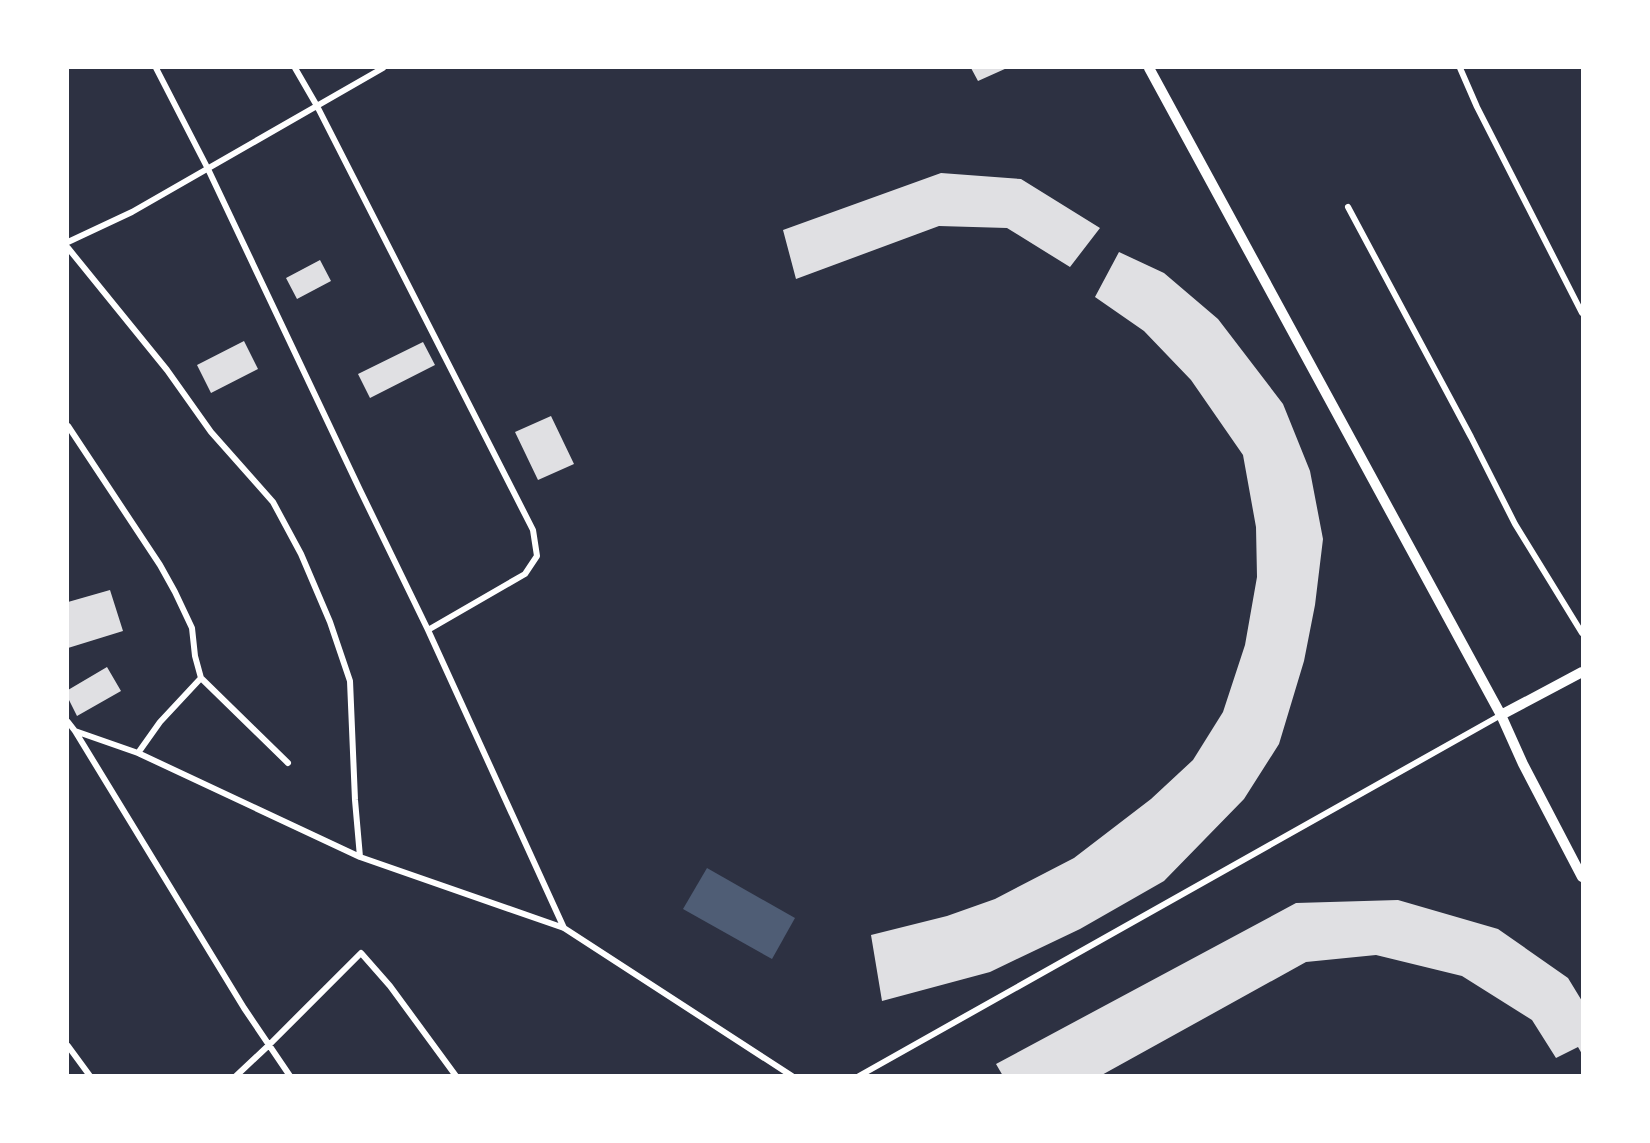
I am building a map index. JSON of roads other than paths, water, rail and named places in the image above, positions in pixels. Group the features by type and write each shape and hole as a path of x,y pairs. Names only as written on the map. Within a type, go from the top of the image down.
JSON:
{"street":[{"path":"156,68 208,169 354,480 428,630 564,928"},
{"path":"296,68 533,530 537,556 525,574 428,630"},
{"path":"68,242 132,212 382,68"},
{"path":"1149,68 1501,715 1522,764 1582,877"},
{"path":"1460,68 1477,107 1582,313"},
{"path":"1348,207 1466,427 1515,524 1582,633"},
{"path":"68,248 167,369 211,432 273,502 301,554 330,622 350,681 354,800 360,857"},
{"path":"68,426 160,565 175,592 192,628 195,656 201,678 288,763"},
{"path":"859,1076 1501,715 1582,672"},
{"path":"138,753 160,722 201,678"},
{"path":"68,722 244,1008 290,1076"},
{"path":"75,731 138,753 360,857 564,928 792,1076"},
{"path":"236,1076 361,953 390,986 456,1076"},
{"path":"68,1046 90,1076"}],"water":[{"path":"707,868 795,918 772,959 683,909"}]}
